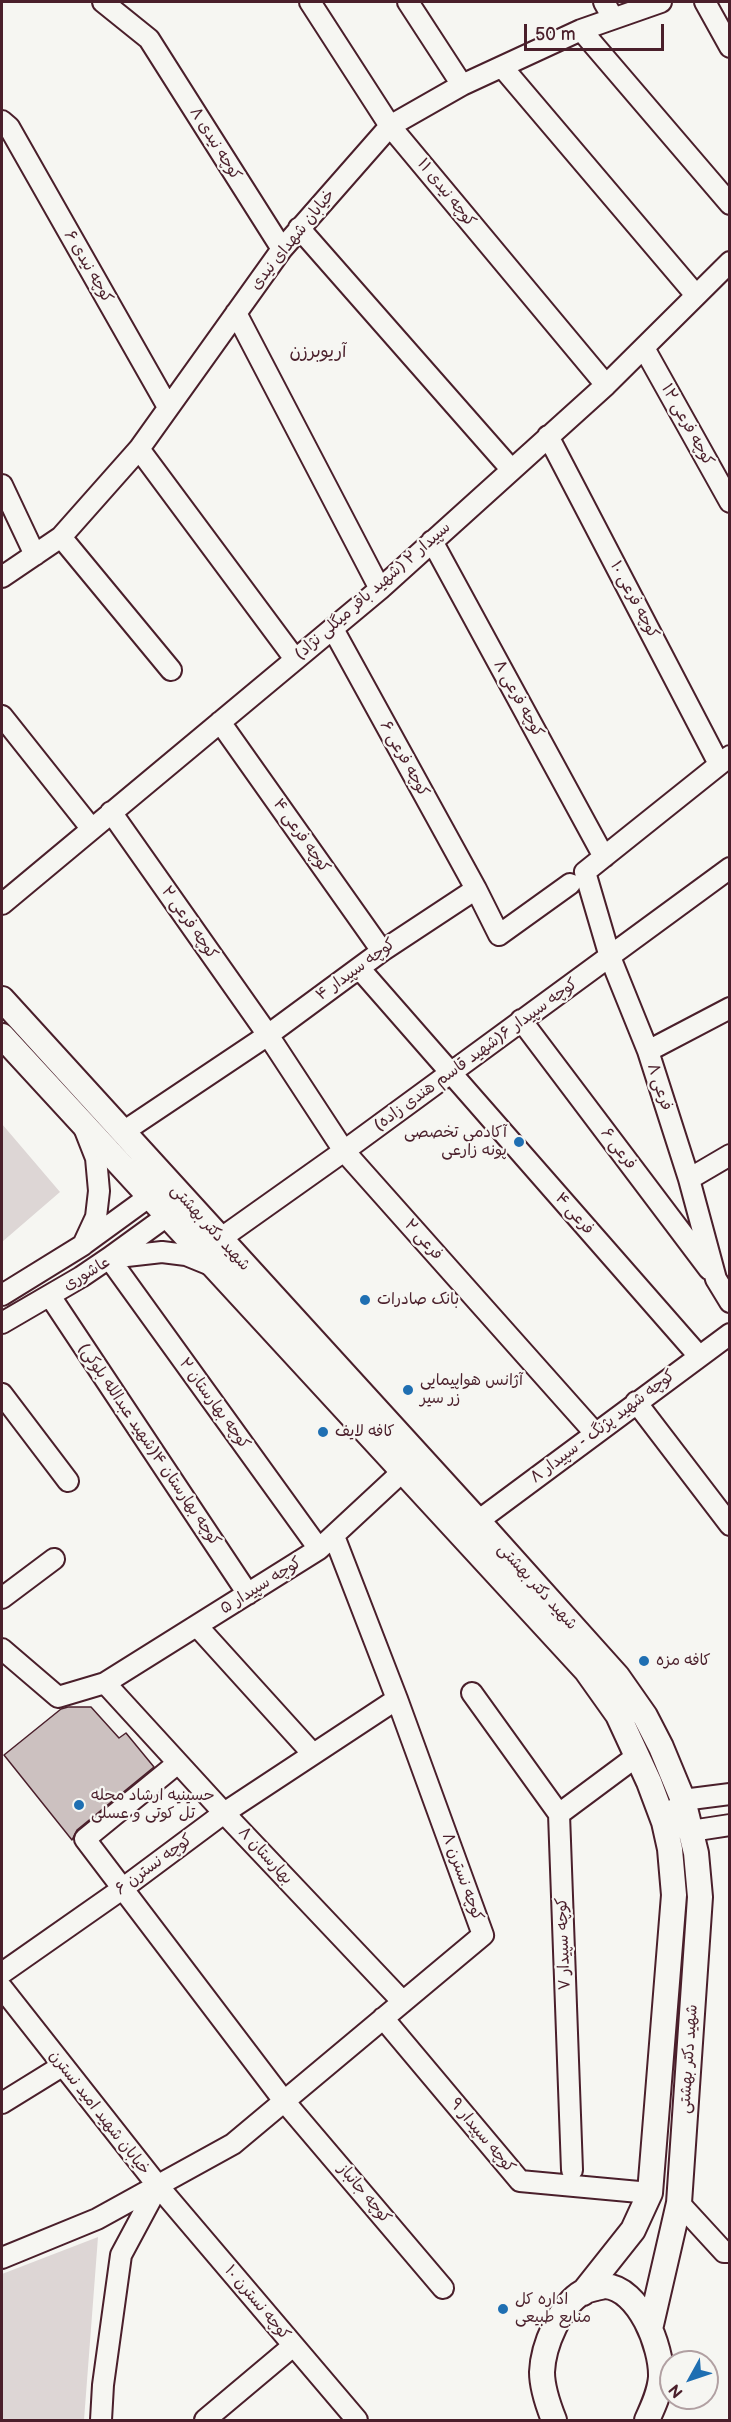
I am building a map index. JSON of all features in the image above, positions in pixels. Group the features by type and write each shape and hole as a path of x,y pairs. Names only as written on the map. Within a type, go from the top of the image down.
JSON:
{"main road":[{"name":"شهید دکتر بهشتی","path":"2,999 478,1521 616,1676 645,1716 661,1747 683,1800 691,1831 700,1897 679,2204 650,2329"},
{"name":"شهید دکتر بهشتی","path":"2,1036 586,1670 618,1715 638,1756 664,1822 670,1849 674,1895 650,2193 633,2230 582,2293 566,2308 556,2326 542,2372 554,2421"},
{"path":"582,2293 604,2286 626,2294 641,2311 650,2329 661,2376 658,2392 647,2421"}],"street":[{"name":"کوچه نیدی ۸","path":"103,2 149,39 282,249"},
{"name":"کوچه نیدی ۱۱","path":"310,2 390,126 606,385"},
{"path":"408,2 462,85"},
{"name":"خیابان شهدای نیدی","path":"2,577 62,537 140,449 282,249 390,126 462,85 581,30 609,10 661,2"},
{"path":"705,2 729,47"},
{"path":"581,30 729,204"},
{"path":"503,68 696,294"},
{"name":"کوچه نیدی ۶","path":"5,124 168,407"},
{"path":"299,228 511,469"},
{"name":"سپیدار ۲ (شهید باقر میگلی نژاد)","path":"2,903 380,589 606,385 729,262"},
{"path":"236,313 380,589"},
{"name":"کوچه فرعی ۱۲","path":"644,348 729,502"},
{"name":"کوچه فرعی ۱۰","path":"548,436 724,760"},
{"path":"140,449 295,659"},
{"path":"2,485 35,555"},
{"path":"62,537 171,670"},
{"name":"کوچه فرعی ۸","path":"432,541 603,857"},
{"name":"کوچه فرعی ۶","path":"333,629 476,889"},
{"path":"2,718 92,828"},
{"name":"کوچه فرعی ۴","path":"220,722 382,951"},
{"path":"476,889 499,935 578,878 724,760"},
{"name":"کوچه فرعی ۲","path":"111,812 268,1035"},
{"name":"کوچه سپیدار ۶(شهید قاسم هندی زاده)","path":"220,1239 344,1151 729,868"},
{"name":"فرعی ۸","path":"578,878 648,1051 689,1179 716,1279 729,1302"},
{"name":"کوچه سپیدار ۴","path":"123,1132 268,1035 382,951 476,889"},
{"path":"359,968 450,1073"},
{"path":"648,1051 729,1008"},
{"name":"فرعی ۶","path":"520,1020 716,1279"},
{"name":"فرعی ۲","path":"268,1035 344,1151 595,1433"},
{"name":"فرعی ۴","path":"450,1073 698,1355"},
{"name":"عاشوری","path":"2,1295 75,1251 96,1217 99,1191 96,1158 83,1125"},
{"path":"689,1179 729,1155"},
{"path":"81,1277 75,1251 150,1196 176,1190"},
{"path":"109,1258 167,1216 176,1190"},
{"name":"عاشوری","path":"2,1323 50,1296 109,1258 162,1252 186,1255 214,1266"},
{"name":"کوچه بهارستان ۲","path":"109,1258 327,1542"},
{"name":"کوچه بهارستان ۴(شهید عبدالله بلوکی)","path":"50,1296 248,1594"},
{"name":"کوچه شهید پژنگ - سپیدار ۸","path":"478,1521 729,1334"},
{"path":"2,1394 68,1481"},
{"path":"636,1402 729,1525"},
{"name":"کوچه سپیدار ۵","path":"2,1649 58,1697 105,1683 327,1542 403,1471"},
{"name":"کوچه نسترن ۸","path":"2,2258 97,2219 233,2144 483,1935 397,1699 327,1542"},
{"path":"2,1598 54,1558"},
{"path":"197,1626 313,1754"},
{"name":"بهارستان ۸","path":"105,1683 403,2002"},
{"path":"472,1693 560,1814 638,1756"},
{"name":"کوچه نسترن ۶","path":"2,1973 122,1889 224,1813 397,1699"},
{"name":"کوچه جانباز","path":"178,1763 85,1839 284,2101 443,2288"},
{"path":"729,1794 683,1800 664,1822 691,1831 729,1825"},
{"name":"کوچه سپیدار ۷","path":"560,1814 572,2170"},
{"name":"خیابان شهید امید نسترن","path":"2,1988 158,2186 121,2254 103,2385 101,2421"},
{"name":"کوچه سپیدار ۹","path":"383,2018 520,2181 650,2193"},
{"path":"2,2103 62,2066"},
{"name":"کوچه نسترن ۱۰","path":"158,2186 357,2421"},
{"path":"679,2204 727,2252"},
{"path":"205,2421 293,2346"}],"shaded area":[{"path":"2,1124 60,1192 2,1242"},
{"path":"98,2237 84,2420 2,2420 2,2274"}],"building":[{"name":"حسینیه ارشاد محله تل کوتی و عسلی","path":"91,1707 119,1738 126,1733 154,1767 77,1830 72,1840 4,1755 61,1709"}],"place":[{"name":"آکادمی تخصصی پونه زارعی","path":"519,1142"},
{"name":"بانک صادرات","path":"365,1300"},
{"name":"آژانس هواپیمایی زر سیر","path":"408,1390"},
{"name":"کافه لایف","path":"323,1432"},
{"name":"کافه مزه","path":"644,1661"},
{"name":"حسینیه ارشاد محله تل کوتی و عسلی","path":"79,1805"},
{"name":"اداره کل منابع طبیعی","path":"503,2309"}],"district":[{"name":"آریو‌برزن","path":"318,352"}]}
